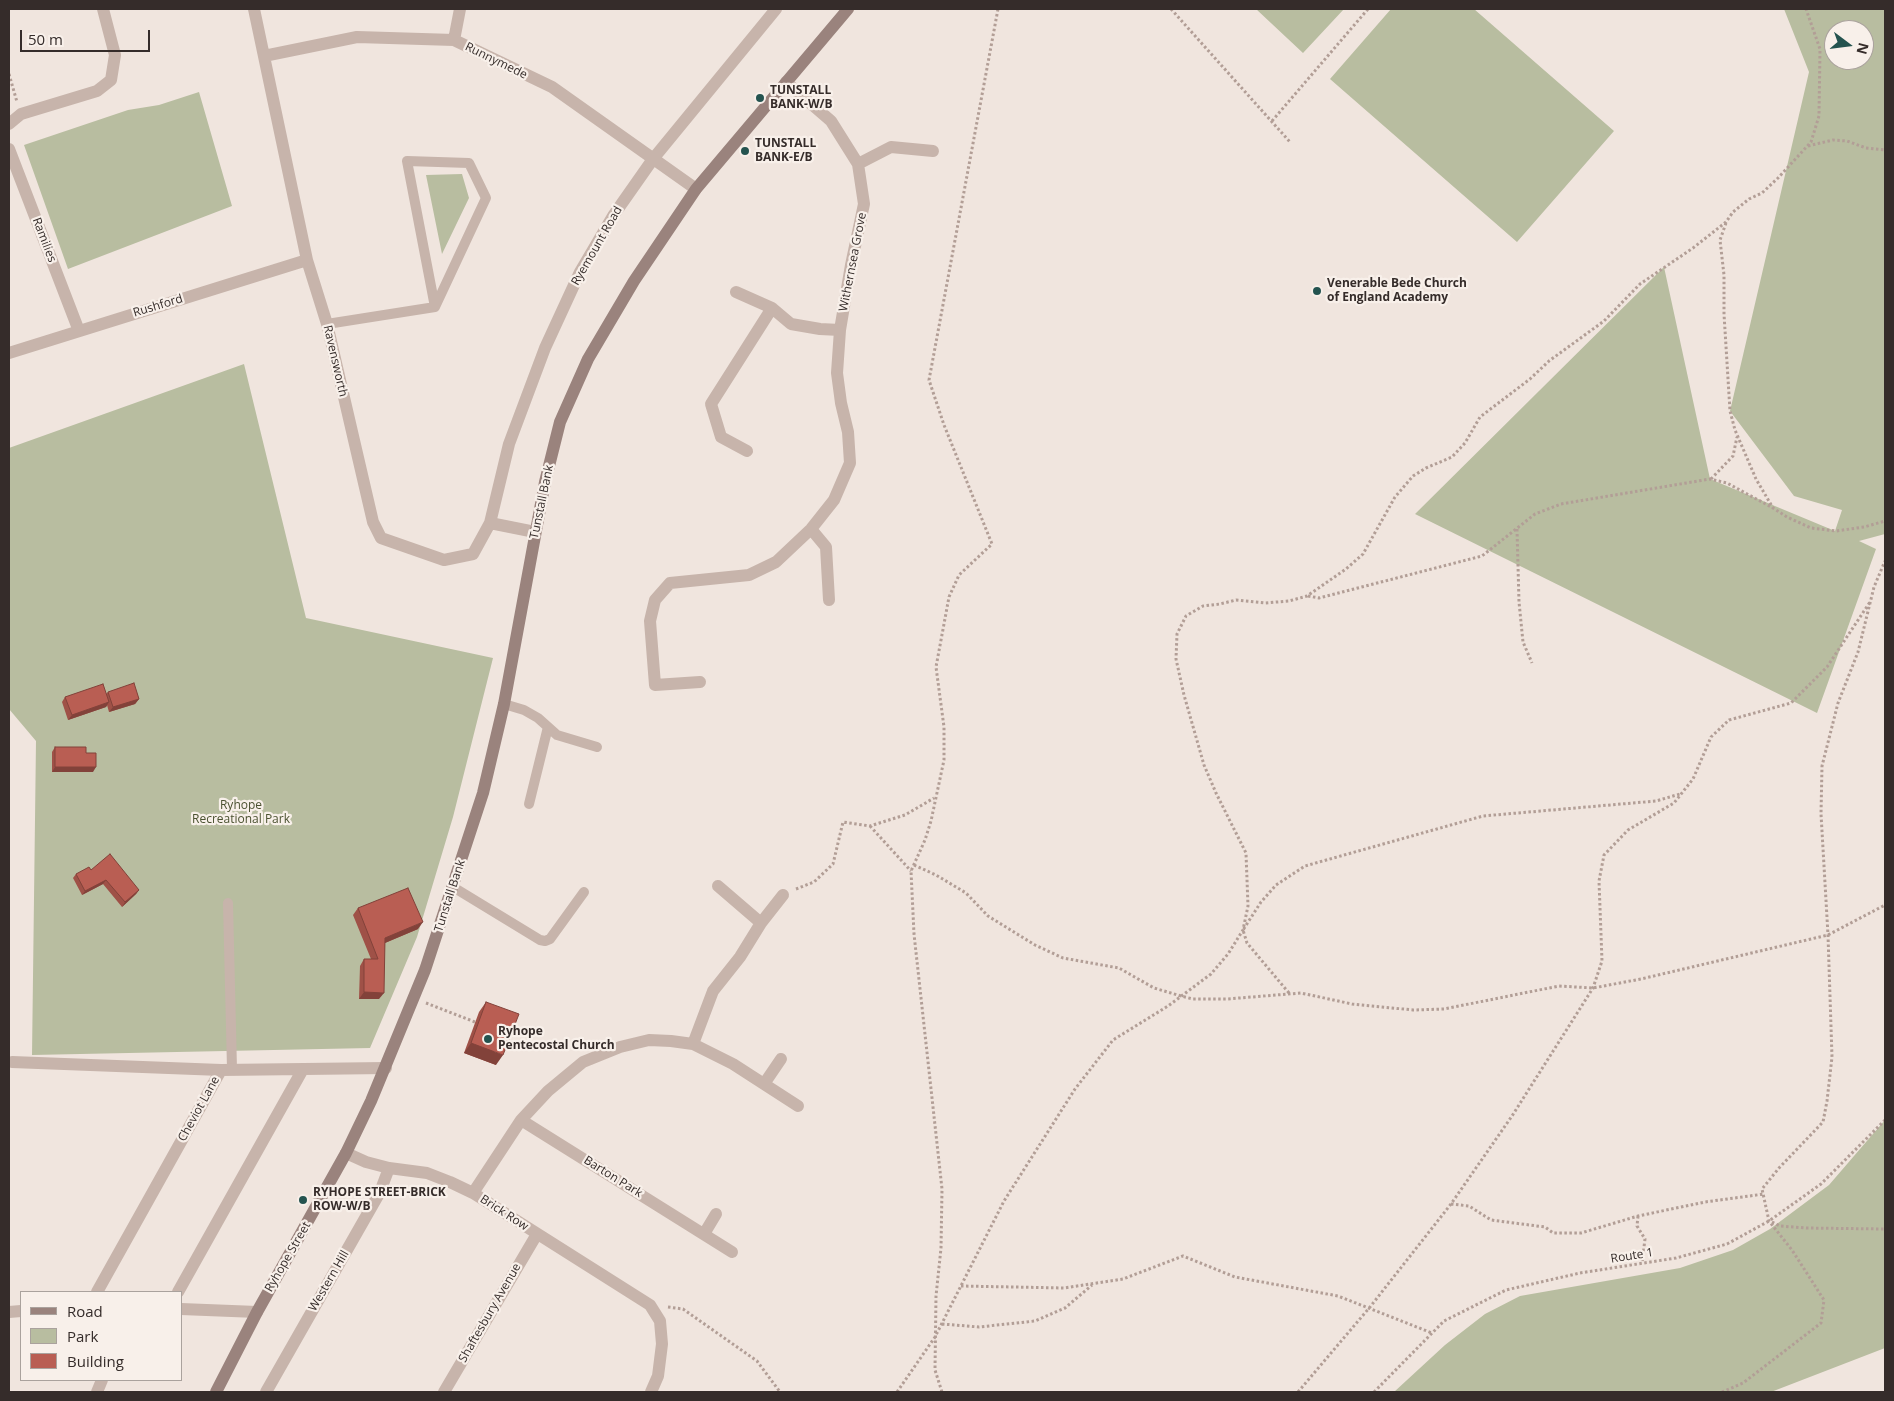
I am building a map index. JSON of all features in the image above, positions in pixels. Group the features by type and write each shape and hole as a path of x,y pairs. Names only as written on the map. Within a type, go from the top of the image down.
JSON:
{"main road":[{"name":"Tunstall Bank","path":"386,1068 453,887 483,793 504,704 520,624 535,532 560,422 588,359 634,281 696,189 848,9"},
{"name":"Ryhope Street","path":"216,1392 257,1312 346,1153 386,1068"}],"street":[{"path":"9,124 21,114 97,91 111,80 115,55 103,9"},
{"name":"Ravensworth","path":"254,9 307,260 327,324 372,522 380,538 444,560 473,554 490,522"},
{"path":"454,40 460,9"},
{"name":"Ryemount Road","path":"490,522 510,444 545,348 580,272 613,216 653,159 776,9"},
{"name":"Runnymede","path":"264,56 357,38 454,40 552,87 696,189"},
{"name":"Withernsea Grove","path":"700,682 655,685 650,621 655,600 670,583 749,575 776,562 811,529 834,500 850,462 848,432 841,403 837,373 840,330 864,204 858,164 831,121 786,82"},
{"path":"858,164 891,147 933,151"},
{"name":"Ramilies","path":"9,149 78,331"},
{"name":"Rushford","path":"9,353 307,260"},
{"name":"Withernsea Grove","path":"736,292 772,308 791,324 840,330"},
{"path":"747,451 721,437 710,404 772,308"},
{"path":"490,522 535,532"},
{"path":"811,529 826,547 829,600"},
{"path":"718,886 761,923"},
{"path":"693,1044 713,991 740,957 761,923 783,895"},
{"path":"473,1193 521,1120 548,1091 583,1062 620,1047 649,1040 671,1040 693,1044 733,1064 798,1106"},
{"path":"764,1084 781,1059"},
{"path":"12,1062 227,1070"},
{"name":"Cheviot Lane","path":"97,1291 227,1070 386,1068"},
{"path":"179,1291 303,1069"},
{"name":"Barton Park","path":"521,1120 732,1252"},
{"name":"Brick Row","path":"346,1153 366,1162 388,1168 426,1173 473,1193 650,1304"},
{"name":"Western Hill","path":"266,1392 380,1192 388,1168"},
{"path":"704,1234 716,1214"},
{"name":"Shaftesbury Avenue","path":"444,1392 537,1234"},
{"path":"650,1304 660,1321 662,1344 658,1376 651,1392"},
{"path":"182,1309 257,1312"}],"lane":[{"path":"407,160 470,163 486,198 435,307 407,160"},
{"path":"327,324 435,307"},
{"path":"504,704 524,710 538,718 557,734 597,747"},
{"path":"529,804 548,727"},
{"path":"453,887 540,940 550,939 584,892"},
{"path":"227,1070 228,903"}],"path":[{"path":"942,1392 935,1370 935,1337 936,1296 941,1248 942,1188 914,934 911,871 931,821 934,798 944,760 944,727 936,667 949,597 959,574 992,544 944,426 929,380 998,9"},
{"path":"1171,9 1290,142"},
{"path":"1272,121 1368,9"},
{"path":"1773,508 1756,479 1737,436 1730,411 1724,314 1724,275 1720,240 1726,222 1733,212 1749,199 1762,193 1811,142 1819,116 1820,49 1806,9"},
{"path":"9,74 21,114"},
{"path":"1807,146 1833,140 1847,141 1866,148 1885,150"},
{"path":"1289,993 1247,942 1243,930 1248,906 1246,853 1204,765 1176,659 1177,634 1186,616 1203,606 1236,600 1265,603 1289,601 1307,596 1346,569 1363,554 1395,497 1413,476 1452,457 1465,443 1480,418 1530,379 1549,361 1604,321 1640,284 1693,248 1726,222"},
{"path":"1710,479 1733,456 1737,436"},
{"path":"1307,596 1319,598 1482,556 1535,514 1561,504 1710,479 1727,483 1787,517 1811,528 1836,531 1864,527 1885,521"},
{"path":"1517,529 1519,602 1523,642 1532,664"},
{"path":"1722,1392 1743,1383 1821,1323 1824,1300 1792,1250 1769,1221 1762,1189 1822,1122 1827,1101 1832,1057 1828,935 1821,814 1822,766 1838,703 1858,652 1874,587 1885,560"},
{"path":"1298,1392 1370,1307 1451,1204 1512,1116 1593,988 1602,962 1599,882 1604,855 1628,830 1674,803 1693,779 1711,737 1729,720 1790,703 1827,667 1870,602"},
{"path":"897,1392 935,1337 1004,1201 1075,1089 1114,1040 1181,996 1210,974 1228,954 1261,902 1276,885 1305,866 1482,816 1656,801 1680,794"},
{"path":"783,895 814,882 832,864 843,822 870,826 905,815 934,798"},
{"path":"870,826 911,871"},
{"path":"914,865 936,875 966,893 988,916 1035,945 1063,958 1119,968 1154,988 1181,996 1193,999 1227,999 1301,993 1352,1004 1413,1010 1444,1009 1559,986 1593,988 1641,979 1828,935 1885,906"},
{"path":"413,999 475,1022"},
{"name":"Route 1","path":"1374,1392 1444,1321 1506,1290 1580,1272 1676,1258 1727,1244 1769,1221 1821,1184 1885,1120"},
{"path":"1451,1204 1469,1206 1491,1220 1545,1227 1553,1233 1581,1233 1638,1216 1705,1202 1764,1194"},
{"path":"1638,1216 1637,1226 1646,1240 1642,1263"},
{"path":"1769,1221 1780,1226 1885,1230"},
{"path":"961,1286 1064,1288 1123,1279 1183,1256 1235,1277 1338,1296 1432,1333"},
{"path":"942,1324 978,1327 1035,1321 1065,1308 1092,1284"},
{"path":"650,1304 683,1310 757,1361 780,1392"}],"green space":[{"path":"1256,9 1344,9 1303,53"},
{"path":"1391,9 1474,9 1614,131 1517,242 1330,79"},
{"path":"1784,9 1885,9 1885,534 1859,541 1876,549 1817,713 1415,514 1664,267 1710,479 1835,531 1842,510 1794,496 1730,411 1809,72"},
{"path":"199,92 232,206 68,269 24,145 128,110 159,105"},
{"path":"462,174 469,198 442,254 426,175"},
{"name":"Ryhope Recreational Park","path":"244,364 306,618 493,658 453,817 417,937 370,1048 32,1055 36,741 9,709 9,448"},
{"path":"1885,1120 1885,1348 1771,1392 1394,1392 1445,1345 1485,1314 1520,1296 1680,1268 1733,1250 1770,1229 1829,1185"}],"building":[{"path":"134,683 139,699 113,707 108,692"},
{"path":"103,684 109,702 72,715 65,697"},
{"path":"55,747 86,747 86,753 96,753 96,767 55,767"},
{"path":"110,854 139,890 125,902 106,880 85,891 76,874 89,867 91,870"},
{"path":"408,888 423,922 385,938 384,993 364,992 364,959 378,959 358,908"},
{"name":"Ryhope Pentecostal Church","path":"486,1002 519,1014 503,1055 471,1043"}],"place":[{"name":"TUNSTALL BANK-W/B","path":"760,98"},
{"name":"TUNSTALL BANK-E/B","path":"745,151"},
{"name":"Venerable Bede Church of England Academy","path":"1317,291"},
{"name":"Ryhope Pentecostal Church","path":"488,1039"},
{"name":"RYHOPE STREET-BRICK ROW-W/B","path":"303,1200"}]}
